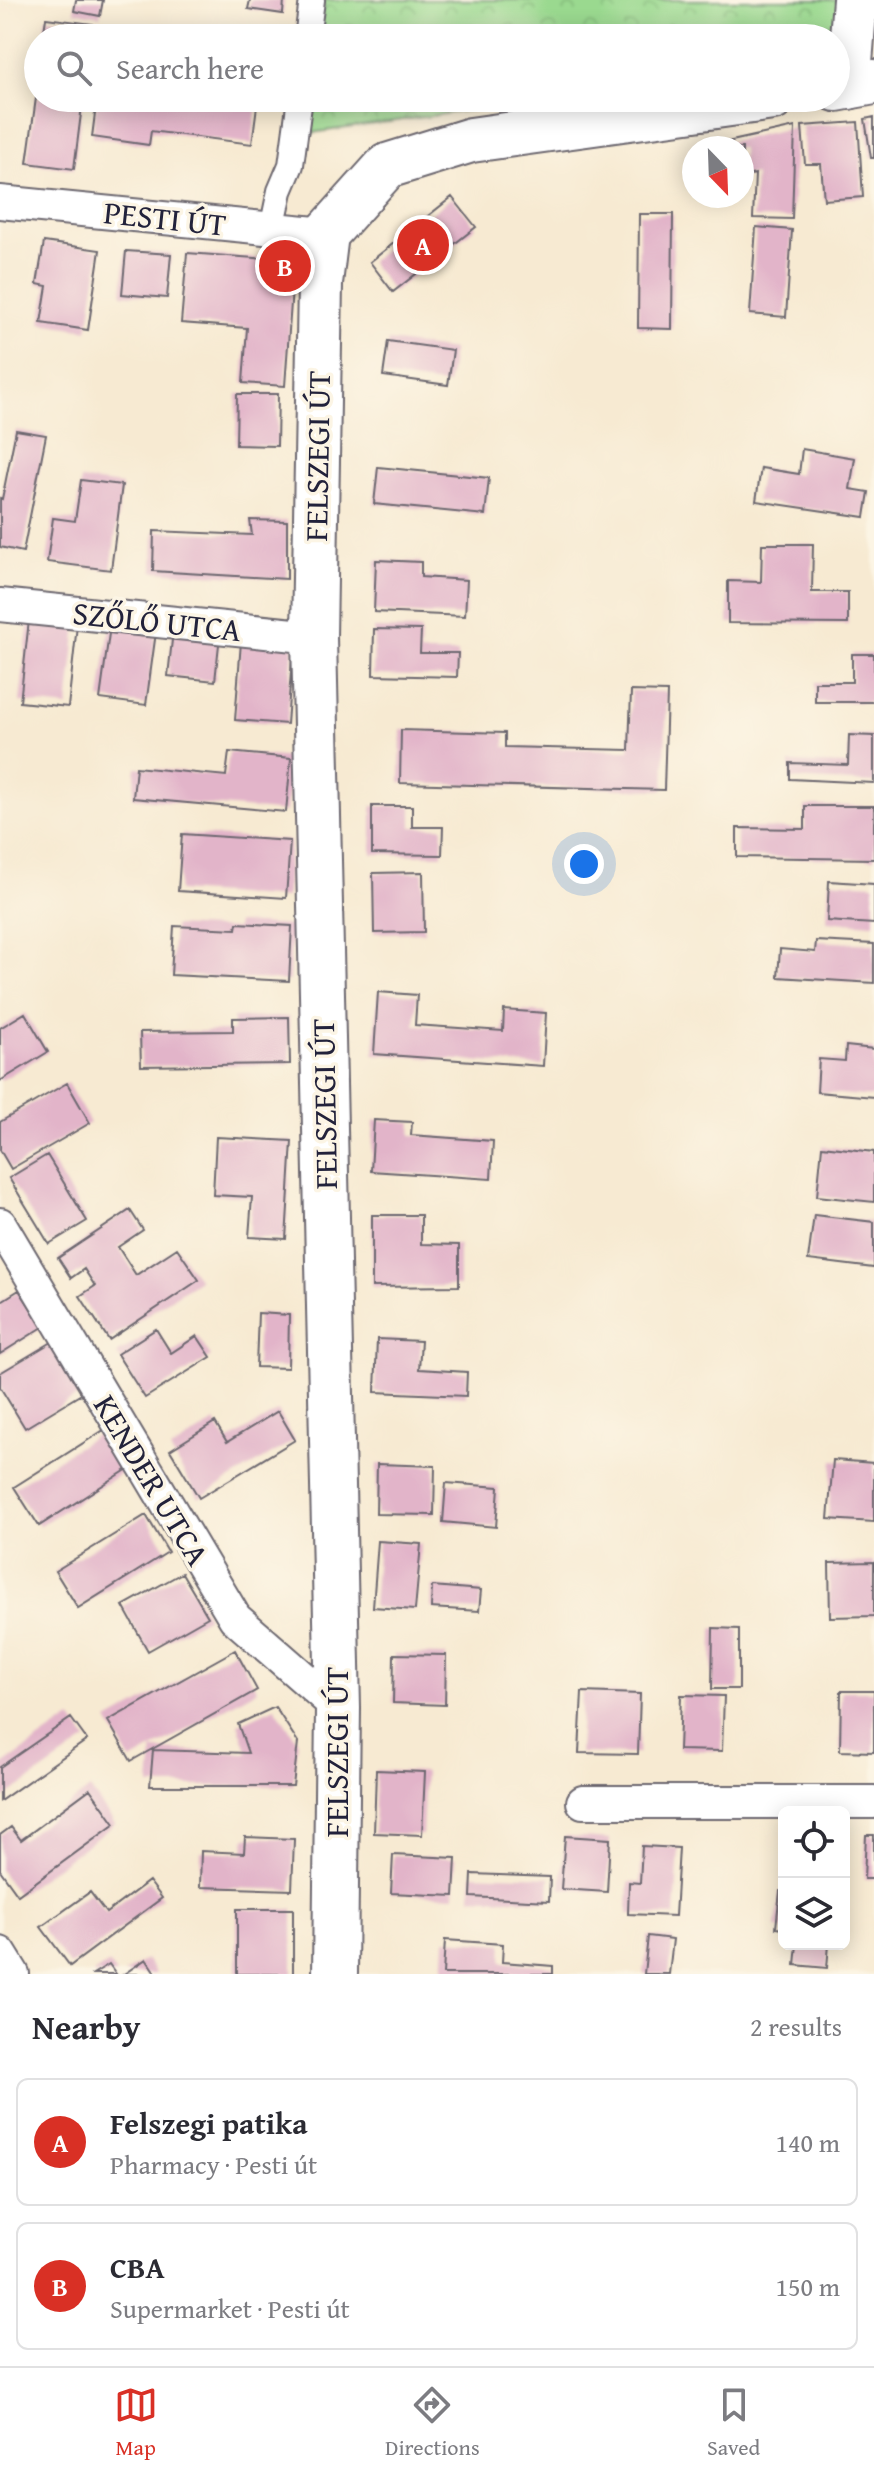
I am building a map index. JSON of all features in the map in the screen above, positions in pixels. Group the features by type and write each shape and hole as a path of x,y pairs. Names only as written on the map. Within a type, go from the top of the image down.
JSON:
{"main road":[{"path":"853,86 855,0"},
{"path":"326,234 387,166 471,140 672,112"},
{"name":"FELSZEGI ÚT","path":"326,234 320,283 314,637 338,1708 335,1974"}],"street":[{"path":"309,24 312,0"},
{"path":"272,229 280,191 291,165 298,112"},
{"name":"PESTI ÚT","path":"0,202 326,234"},
{"name":"SZŐLŐ UTCA","path":"0,605 314,637"},
{"name":"KENDER UTCA","path":"0,1224 235,1618 338,1708"},
{"path":"583,1802 874,1802"},
{"path":"0,1953 13,1974"}],"green space":[{"path":"324,0 855,0 843,24 321,24"},
{"path":"313,112 459,112 311,133"}],"building":[{"path":"76,0 103,0 100,16 74,11"},
{"path":"250,0 284,0 283,14 248,9"},
{"path":"46,18 93,24 45,24"},
{"path":"34,112 81,112 74,169 27,163"},
{"path":"95,112 256,112 252,144 151,131 149,145 92,137"},
{"path":"874,117 874,158 871,158 865,119"},
{"path":"858,122 863,197 824,200 821,164 805,164 802,126"},
{"path":"795,127 792,219 753,218 754,136"},
{"path":"452,197 476,227 393,292 370,262"},
{"path":"639,214 673,214 672,329 638,328"},
{"path":"756,227 792,230 786,317 750,314"},
{"path":"44,242 100,250 88,330 41,323 47,286 37,284"},
{"path":"126,251 171,254 167,298 122,294"},
{"path":"187,253 294,261 285,386 243,383 247,328 181,323"},
{"path":"388,341 453,350 448,385 383,376"},
{"path":"237,394 278,394 277,446 236,445"},
{"path":"16,430 46,435 23,552 0,547 0,498"},
{"path":"802,449 855,458 850,489 869,492 865,517 756,501 761,468 799,474"},
{"path":"378,467 489,478 485,515 374,504"},
{"path":"81,480 122,485 111,570 47,562 53,518 75,521"},
{"path":"250,520 287,521 287,579 153,571 154,531 252,535"},
{"path":"762,544 813,544 812,592 848,592 848,624 728,623 728,581 761,582"},
{"path":"376,560 421,562 421,577 467,580 465,616 374,612"},
{"path":"29,620 77,625 68,707 20,702"},
{"path":"110,626 156,632 146,705 100,699"},
{"path":"374,629 421,630 420,653 458,653 457,677 373,675"},
{"path":"173,631 220,635 215,681 168,676"},
{"path":"241,642 293,645 287,724 235,720"},
{"path":"852,654 874,654 874,702 815,702 815,682 852,682"},
{"path":"631,691 667,692 664,790 400,783 401,730 505,733 505,747 629,750"},
{"path":"849,735 874,736 874,783 790,779 790,763 848,765"},
{"path":"229,752 291,758 286,812 133,798 136,767 226,776"},
{"path":"372,806 412,806 412,827 443,827 442,855 372,854"},
{"path":"805,806 874,806 874,859 737,857 737,828 805,829"},
{"path":"182,834 290,841 286,898 178,891"},
{"path":"423,872 424,932 374,933 373,873"},
{"path":"829,881 874,884 874,924 827,921"},
{"path":"237,923 292,926 289,981 171,975 174,926 236,929"},
{"path":"816,941 874,944 874,983 778,977 780,949 815,952"},
{"path":"378,992 417,995 415,1025 503,1031 504,1010 546,1013 543,1066 374,1054"},
{"path":"25,1013 48,1052 0,1081 0,1028"},
{"path":"289,1017 290,1064 141,1066 140,1032 233,1031 233,1018"},
{"path":"846,1046 874,1049 874,1097 817,1092 819,1059 845,1061"},
{"path":"67,1083 90,1123 11,1169 0,1150 0,1122"},
{"path":"374,1120 412,1122 411,1135 493,1141 491,1179 371,1171"},
{"path":"216,1137 292,1141 286,1239 249,1237 252,1197 213,1195"},
{"path":"822,1146 874,1152 874,1202 817,1196"},
{"path":"47,1155 87,1221 49,1244 9,1178"},
{"path":"130,1210 143,1230 118,1247 136,1275 177,1248 199,1280 109,1340 80,1296 95,1286 84,1269 71,1278 58,1258"},
{"path":"372,1215 421,1215 421,1244 459,1245 459,1286 372,1287"},
{"path":"814,1215 874,1222 874,1268 808,1260"},
{"path":"19,1290 43,1327 0,1354 0,1302"},
{"path":"258,1313 289,1315 288,1368 256,1367"},
{"path":"156,1329 171,1353 197,1336 211,1357 145,1398 117,1354"},
{"path":"377,1339 421,1341 419,1369 467,1372 466,1396 375,1392"},
{"path":"52,1342 83,1393 25,1428 0,1387 0,1373"},
{"path":"278,1411 295,1440 199,1498 170,1450 215,1422 227,1442"},
{"path":"104,1430 128,1469 39,1526 14,1487"},
{"path":"833,1460 874,1463 874,1522 828,1519"},
{"path":"377,1464 435,1466 434,1515 376,1514"},
{"path":"446,1483 499,1487 496,1527 443,1522"},
{"path":"146,1515 168,1552 78,1608 55,1571"},
{"path":"378,1541 421,1544 415,1610 373,1607"},
{"path":"874,1562 874,1616 830,1617 829,1563"},
{"path":"182,1573 208,1617 148,1651 123,1606"},
{"path":"432,1586 481,1590 479,1611 431,1608"},
{"path":"713,1628 739,1629 739,1689 712,1689"},
{"path":"235,1650 257,1690 131,1761 108,1721"},
{"path":"394,1654 446,1655 445,1705 393,1703"},
{"path":"841,1691 874,1691 874,1752 840,1751"},
{"path":"582,1692 640,1694 638,1754 579,1753"},
{"path":"681,1695 724,1696 722,1751 679,1750"},
{"path":"275,1707 298,1742 293,1786 150,1786 153,1750 248,1753 238,1724"},
{"path":"71,1718 87,1740 0,1801 0,1767"},
{"path":"376,1770 425,1772 422,1835 374,1833"},
{"path":"90,1789 115,1824 18,1895 0,1870 0,1835 11,1827 21,1840"},
{"path":"866,1835 874,1835 874,1879 864,1879"},
{"path":"565,1836 610,1839 607,1892 561,1889"},
{"path":"245,1837 294,1839 292,1890 200,1887 201,1851 244,1853"},
{"path":"642,1846 679,1848 675,1916 628,1914 629,1882 640,1883"},
{"path":"393,1855 456,1858 454,1896 391,1893"},
{"path":"472,1874 550,1877 549,1901 471,1897"},
{"path":"149,1881 162,1898 70,1966 41,1927 90,1892 106,1913"},
{"path":"237,1909 293,1909 293,1974 237,1974"},
{"path":"648,1936 673,1939 669,1974 644,1974"},
{"path":"445,1940 503,1944 502,1962 553,1966 553,1974 443,1974"},
{"path":"796,1950 828,1950 827,1968 795,1965"},
{"path":"146,1959 156,1974 124,1974"},
{"path":"109,1964 116,1974 93,1974"}],"place":[{"name":"Felszegi patika","path":"423,245"},
{"name":"CBA","path":"285,266"}]}
